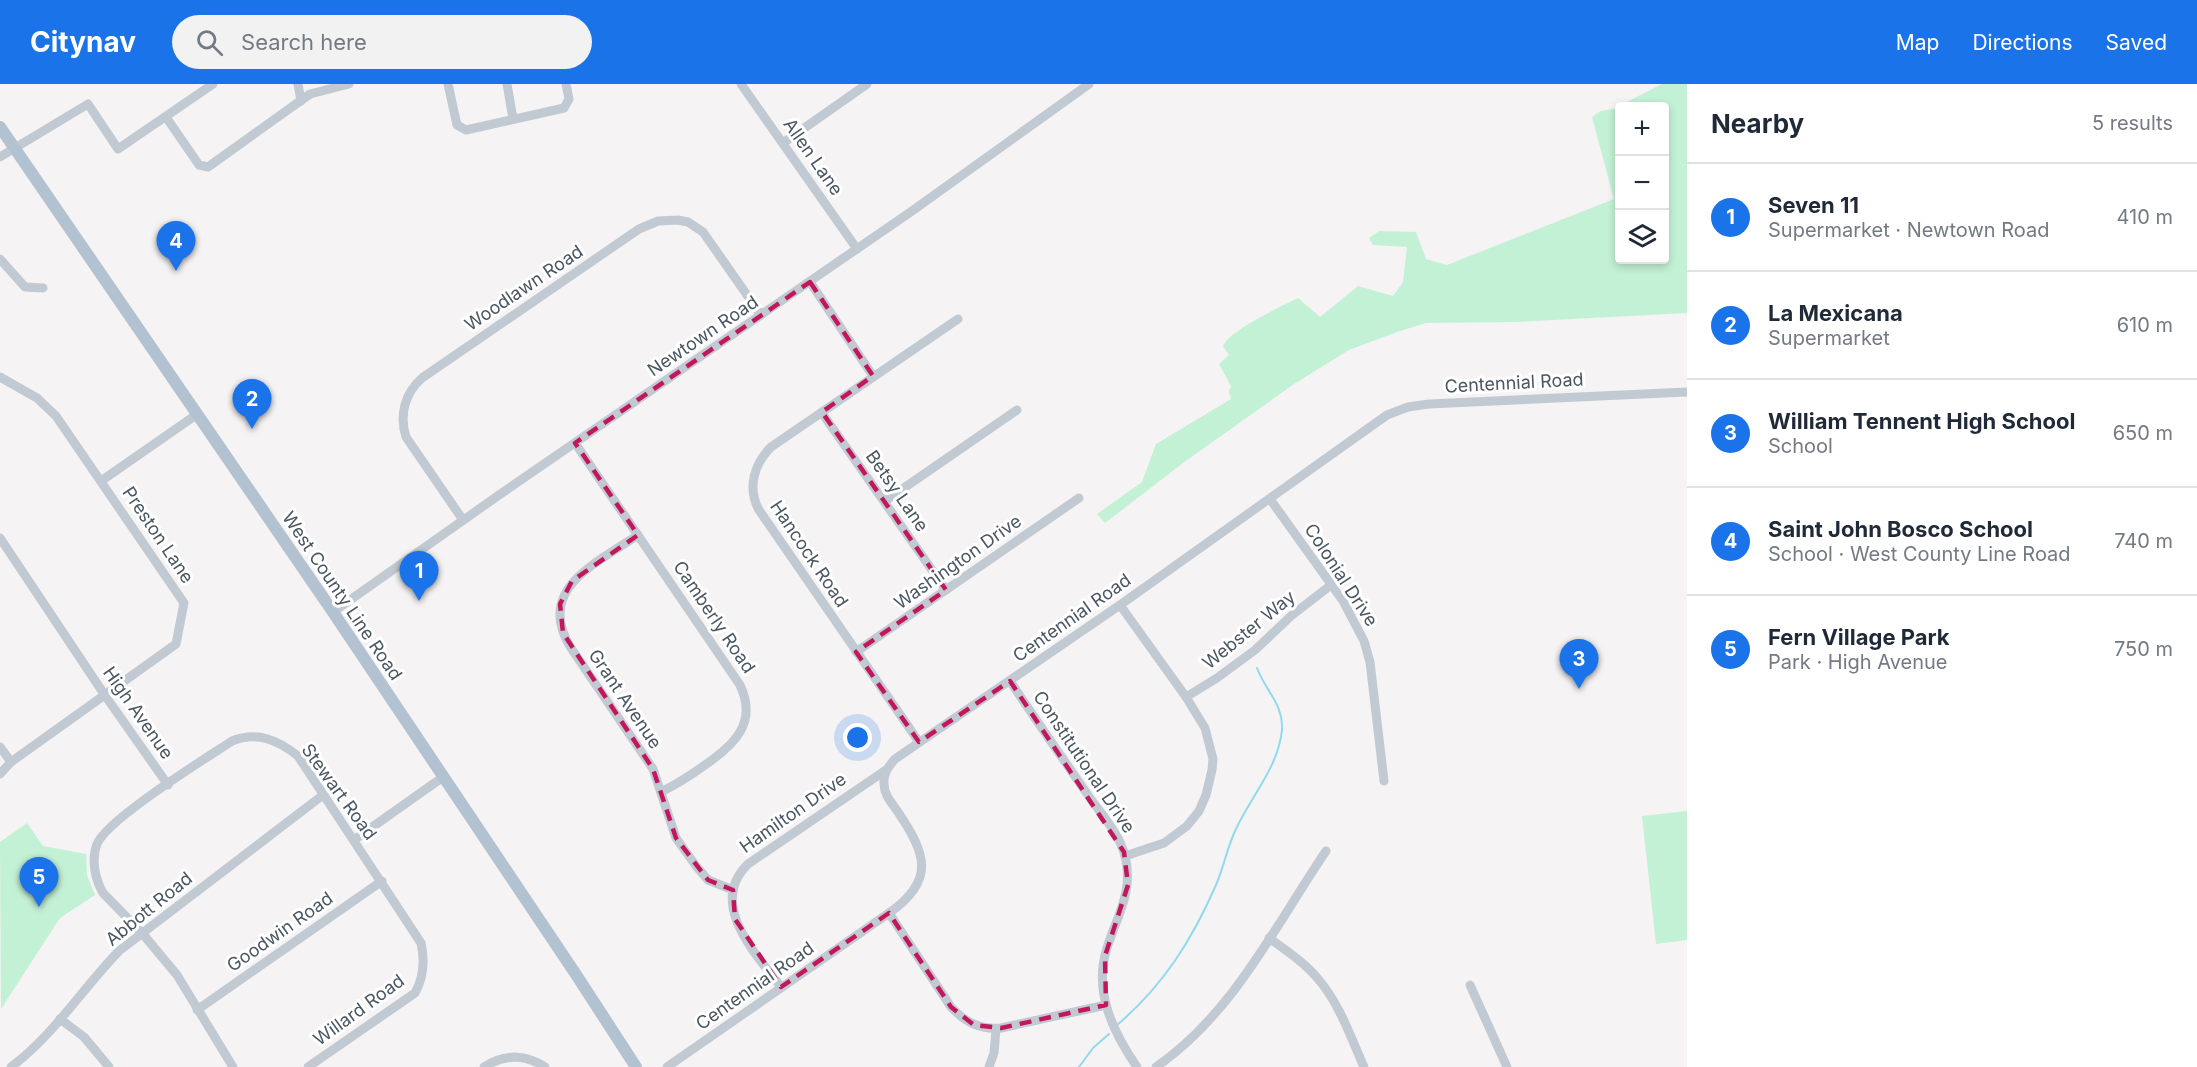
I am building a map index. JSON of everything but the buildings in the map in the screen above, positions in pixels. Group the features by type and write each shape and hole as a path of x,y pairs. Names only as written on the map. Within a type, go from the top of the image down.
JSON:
{"main road":[{"name":"West County Line Road","path":"0,126 333,612 636,1067"}],"street":[{"path":"0,157 88,104 118,149 213,84"},
{"path":"298,84 301,100"},
{"path":"166,117 199,165 203,167 211,165 314,92 349,84"},
{"path":"448,84 455,118 459,127 466,130 564,108 569,99 566,84"},
{"path":"507,84 513,118"},
{"name":"Allen Lane","path":"741,84 857,249"},
{"path":"783,143 867,84"},
{"name":"Newtown Road","path":"333,612 810,282 1089,84"},
{"name":"Woodlawn Road","path":"463,520 406,437 404,421 409,393 422,378 561,282 650,223 678,219 696,226 703,232 761,315"},
{"path":"0,259 25,287 43,288"},
{"path":"810,282 873,376"},
{"name":"Hancock Road","path":"919,742 764,519 754,498 754,473 764,454 958,319"},
{"name":"Preston Lane","path":"0,377 46,405 56,416 184,603 176,644 11,762 0,774"},
{"name":"Centennial Road","path":"667,1067 889,913 911,893 916,886 922,866 921,856 915,837 885,790 886,770 895,759 1120,605 1387,415 1408,407 1429,404 1687,392"},
{"path":"885,501 1017,410"},
{"name":"Betsy Lane","path":"822,412 946,590"},
{"path":"101,481 196,415"},
{"name":"Camberly Road","path":"575,443 740,685 745,699 744,725 735,742 687,778 661,792"},
{"name":"Washington Drive","path":"856,652 1079,498"},
{"name":"Colonial Drive","path":"1270,499 1351,615 1366,648 1370,662 1384,781"},
{"name":"Grant Avenue","path":"638,534 572,582 560,604 559,621 565,639 653,769 672,830 708,880 733,890"},
{"name":"High Avenue","path":"0,538 104,694 168,784 114,823 97,843 95,875 103,893 142,933 177,975 233,1067"},
{"name":"Webster Way","path":"1186,697 1255,650 1291,616 1331,585"},
{"path":"1120,605 1186,697 1204,728 1212,751 1212,770 1206,795 1192,821 1180,833 1164,843 1125,856"},
{"name":"Constitutional Drive","path":"1010,681 1110,825 1125,856 1128,874 1126,899 1105,956 1103,986 1114,1031 1137,1067"},
{"name":"Stewart Road","path":"168,784 232,741 244,736 255,736 278,742 298,756 421,943 424,954 423,975"},
{"path":"0,747 11,762"},
{"name":"Hamilton Drive","path":"733,890 737,878 748,864 886,770"},
{"path":"354,840 443,777"},
{"name":"Abbott Road","path":"11,1067 40,1044 119,951 323,795"},
{"path":"1156,1067 1191,1040 1213,1017 1269,938 1326,851"},
{"name":"Goodwin Road","path":"197,1010 382,881"},
{"path":"733,890 731,900 735,919 781,987"},
{"path":"889,913 951,1007 958,1015 974,1025 996,1029 1106,1005"},
{"path":"1269,938 1304,964 1324,987 1337,1006 1364,1067"},
{"name":"Willard Road","path":"308,1067 407,1000 415,993 423,975"},
{"path":"1470,985 1506,1067"},
{"path":"60,1019 84,1037 109,1067"},
{"path":"989,1067 994,1053 996,1029"},
{"path":"484,1067 499,1059 518,1057 545,1067"}],"highlighted area":[{"path":"810,282 873,376 822,412 946,590 856,652 919,742 1010,681 1124,852 1128,885 1105,956 1106,1005 1001,1028 974,1025 951,1007 889,913 781,987 735,919 733,890 708,880 676,838 653,769 563,633 560,604 572,581 638,535 575,443"}],"green space":[{"path":"1662,84 1687,84 1687,313 1516,322 1426,323 1397,332 1349,350 1294,384 1183,463 1105,523 1097,514 1142,482 1156,444 1231,399 1229,391 1231,386 1219,364 1229,355 1223,346 1235,333 1256,319 1298,298 1320,317 1358,286 1393,296 1403,282 1407,247 1373,245 1369,238 1379,231 1416,232 1426,259 1447,265 1614,199 1592,117 1601,111 1615,108 1615,264 1669,264 1669,102 1627,102"},
{"path":"1687,811 1687,940 1656,944 1642,816"},
{"path":"27,823 43,846 86,854 87,875 95,895 60,918 1,1009 0,842"}],"waterway":[{"path":"1117,1025 1162,978 1197,925 1216,885 1236,829 1275,757 1282,721 1277,705 1257,668"},
{"path":"1079,1067 1093,1048 1109,1034"}],"place":[{"name":"Saint John Bosco School","path":"176,271"},
{"name":"La Mexicana","path":"252,429"},
{"name":"Seven 11","path":"419,601"},
{"name":"William Tennent High School","path":"1579,689"},
{"name":"Fern Village Park","path":"39,907"}]}
